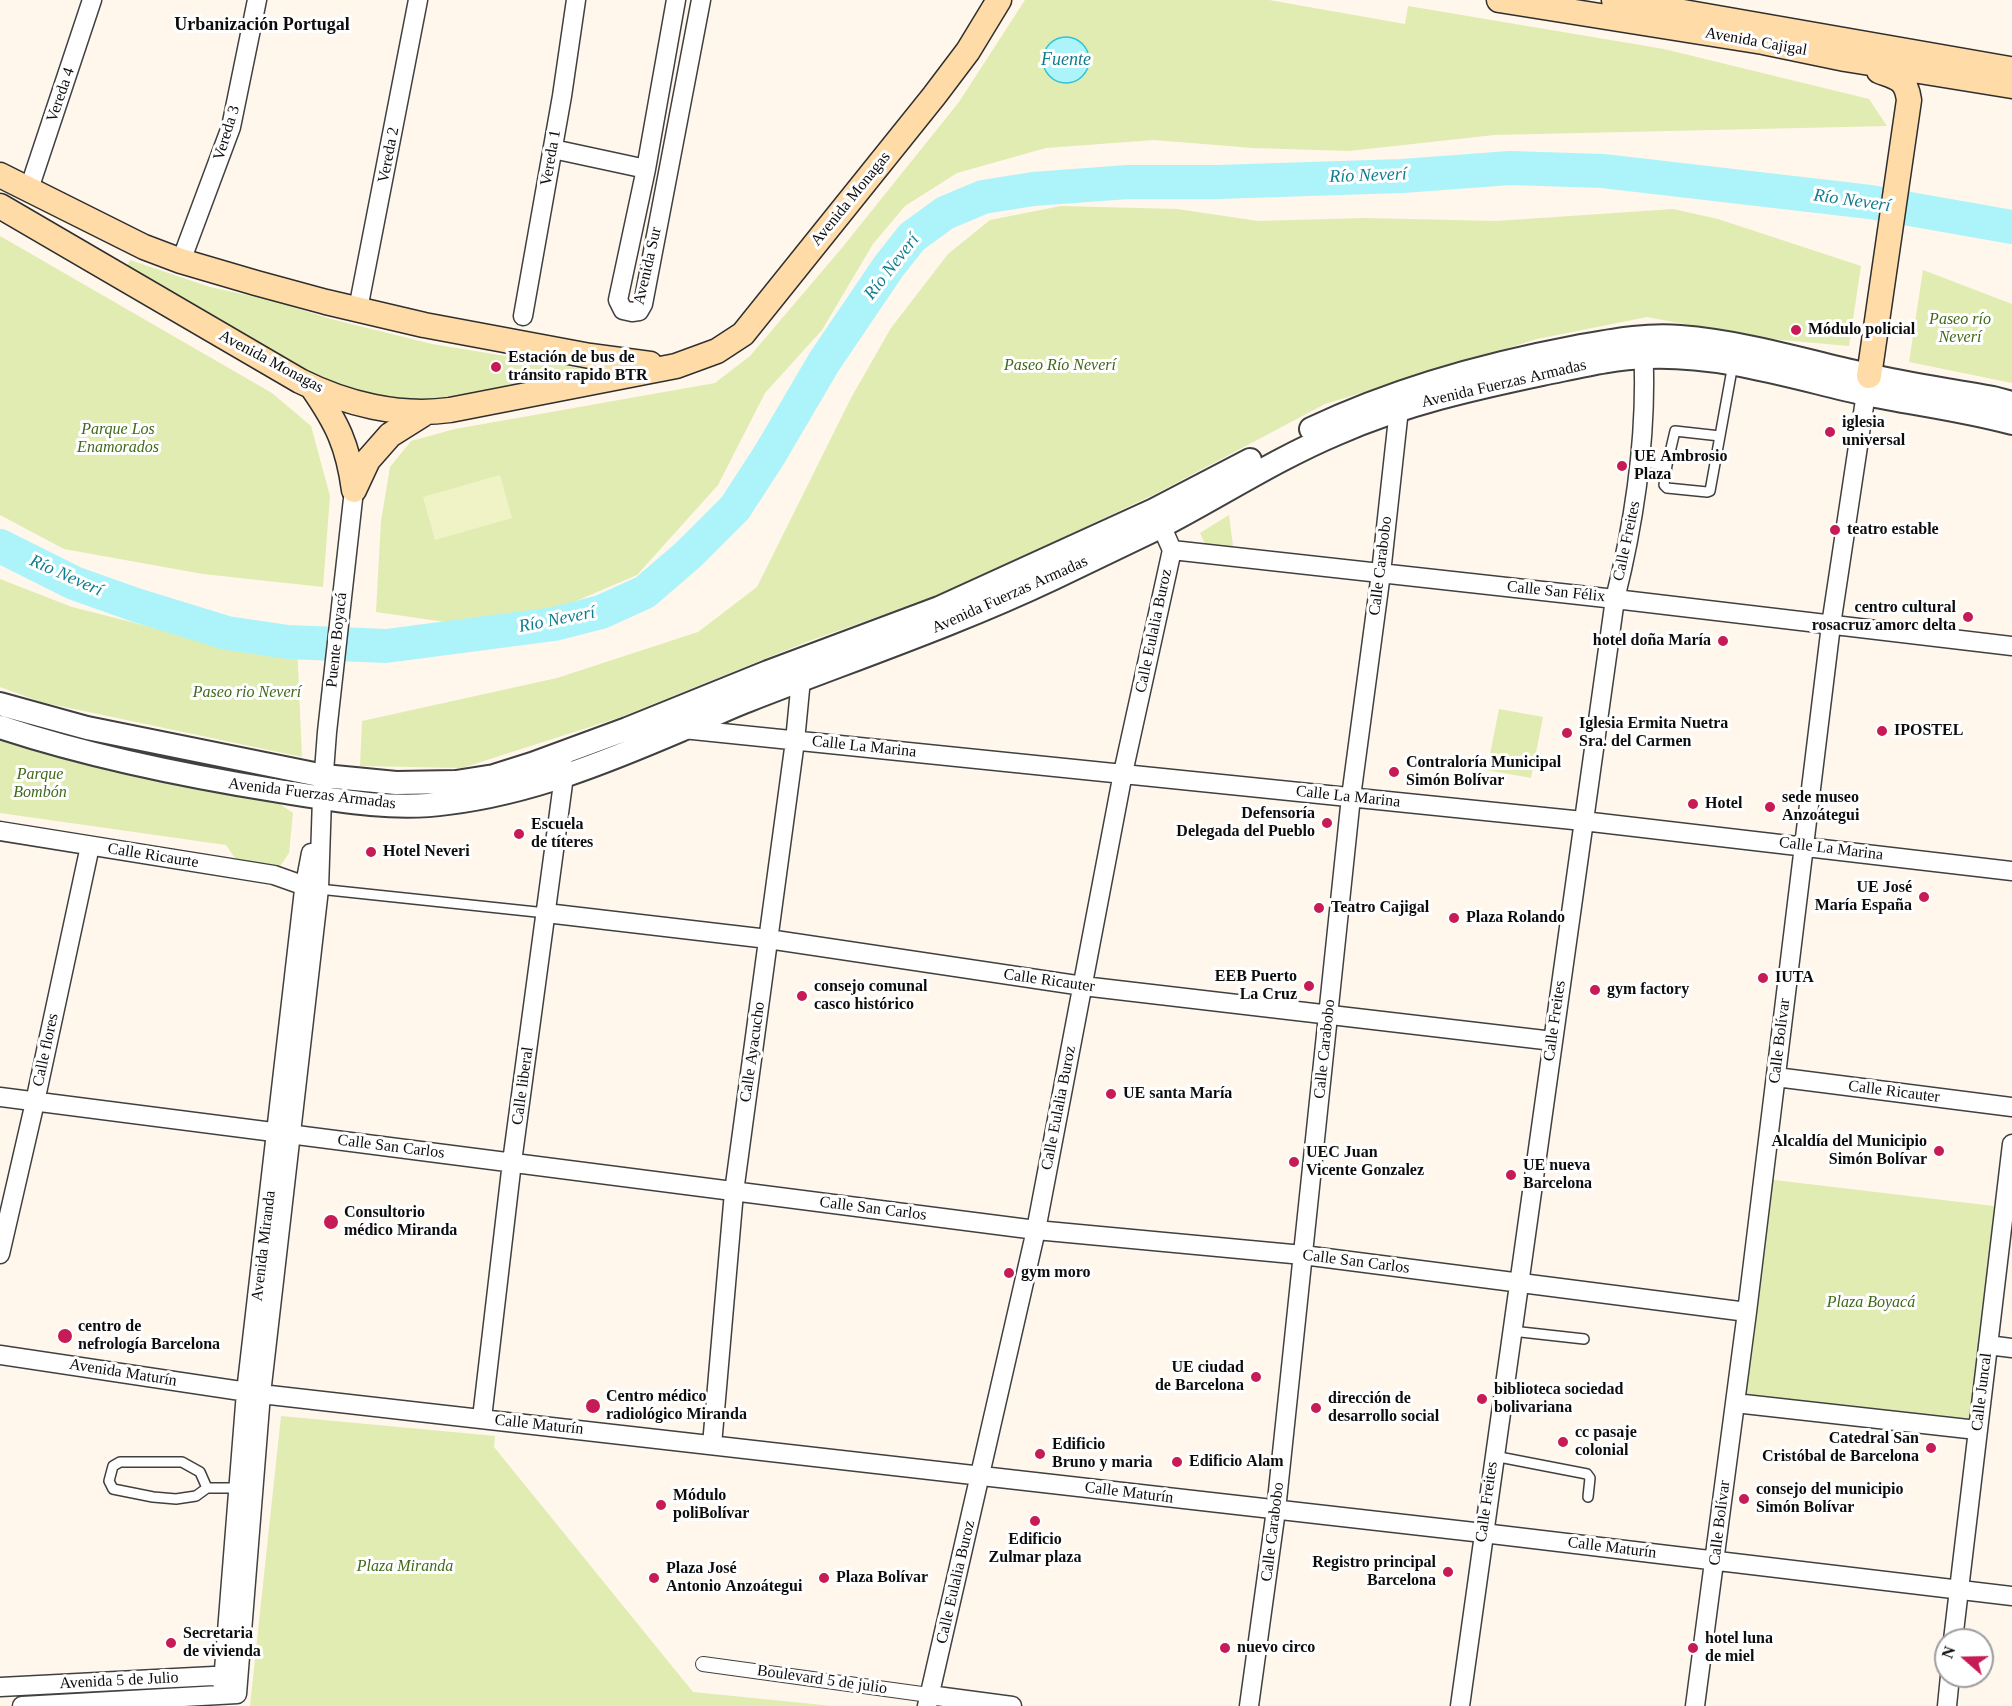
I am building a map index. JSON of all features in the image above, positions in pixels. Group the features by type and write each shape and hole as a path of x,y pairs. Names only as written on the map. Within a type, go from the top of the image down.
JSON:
{"main road":[{"name":"Avenida Cajigal","path":"1499,0 1751,40 1845,59 2012,86"},
{"name":"Avenida Cajigal","path":"1614,0 1703,7 2012,69"},
{"name":"Avenida Monagas","path":"0,206 312,387 368,406 425,413 450,410 676,366 717,351 742,334 934,96 968,51 998,2"},
{"path":"1845,59 1899,79 1907,86 1909,100 1867,385"},
{"name":"Avenida Monagas","path":"0,175 144,247 181,261 256,283 424,325 590,356 676,366"},
{"path":"312,387 331,414 343,438 351,463 354,490"},
{"path":"354,490 368,460 390,435 425,413"}],"street":[{"name":"Vereda 4","path":"29,189 92,0"},
{"name":"Vereda 3","path":"181,261 231,127 257,0"},
{"name":"Vereda 2","path":"358,309 418,0"},
{"name":"Vereda 1","path":"523,316 576,0"},
{"name":"Avenida Sur","path":"676,0 646,169 618,300 623,310 632,312 639,311 643,304 701,0"},
{"path":"553,148 646,169"},
{"name":"Avenida Fuerzas Armadas","path":"0,728 73,750 196,778 323,787 456,782 494,776 802,669 916,636 1047,581 1157,518 1340,432 1400,401 1457,392 1613,360 1643,347 1679,337 1715,341 1818,363 1867,385 2012,423"},
{"name":"Avenida Fuerzas Armadas","path":"1643,347 1676,357 1867,385 1993,398 2012,403"},
{"name":"Calle Freites","path":"1460,1706 1615,599 1633,519 1641,462 1644,398 1643,347"},
{"name":"Calle Bolívar","path":"1695,1706 1747,1312 1831,625 1867,385"},
{"name":"Calle Carabobo","path":"1249,1706 1276,1510 1351,797 1381,573 1400,401"},
{"name":"Puente Boyacá","path":"327,732 354,490"},
{"name":"Calle Eulalia Buroz","path":"928,1701 1036,1230 1123,773 1172,549 1157,518"},
{"name":"Calle San Félix","path":"1172,549 2012,646"},
{"name":"Avenida Fuerzas Armadas","path":"0,704 87,729 323,787 371,804 413,806 446,804 498,795 564,776 682,729 802,669"},
{"name":"Calle Ayacucho","path":"712,1445 734,1192 795,741 802,669"},
{"name":"Calle La Marina","path":"682,729 1583,821 2012,871"},
{"name":"Avenida Miranda","path":"230,1695 239,1488 254,1393 285,1134 327,732"},
{"name":"Calle liberal","path":"482,1418 512,1162 564,776 562,753"},
{"name":"Calle Ricaurte","path":"0,831 274,875 312,888"},
{"name":"Calle flores","path":"0,1254 90,846"},
{"name":"Calle Ricauter","path":"546,913 768,939 1083,986 1553,1041"},
{"name":"Calle Ricauter","path":"1776,1077 2012,1107"},
{"name":"Calle San Carlos","path":"0,1097 1036,1230 1303,1255 1747,1312"},
{"name":"Calle Juncal","path":"1954,1628 2012,1144"},
{"path":"1988,1346 2012,1348"},
{"name":"Avenida Maturín","path":"0,1355 254,1393"},
{"name":"Avenida Miranda","path":"231,1675 254,1393"},
{"name":"Calle Maturín","path":"254,1393 1483,1533 2012,1596"},
{"path":"1735,1403 1977,1430"},
{"name":"Boulevard 5 de julio","path":"703,1664 928,1701 1012,1706"},
{"name":"Avenida 5 de Julio","path":"0,1687 231,1675"},
{"path":"1947,1706 1949,1688"},
{"name":"Avenida 5 de Julio","path":"22,1706 230,1695"}],"lane":[{"path":"1720,436 1675,431 1664,485 1667,488 1707,492 1711,486 1733,364"},
{"path":"1641,462 1667,465"},
{"name":"Calle Ricaurte","path":"312,888 546,913"},
{"path":"1512,1330 1584,1339"},
{"path":"1494,1456 1587,1474 1590,1478 1588,1497"},
{"path":"207,1488 200,1472 182,1462 120,1462 113,1466 109,1481 113,1489 176,1499 196,1496 207,1488 239,1488"}],"green space":[{"path":"1025,0 1269,0 1405,24 1408,6 1664,49 1869,99 1887,126 1494,135 1349,151 1253,148 1154,140 1046,148 957,173 905,206 873,244 822,330 765,393 718,485 637,575 562,607 445,622 376,612 381,521 390,467 411,441 455,429 715,383 750,356 841,249 959,102"},
{"name":"Paseo Río Neverí","path":"1061,206 1177,209 1258,221 1364,218 1496,221 1673,209 1718,219 1861,266 1849,346 1759,338 1647,317 1537,339 1325,404 1157,493 948,592 809,641 621,717 462,768 360,766 362,721 557,678 698,632 757,587 851,398 891,328 948,254 990,220"},
{"name":"Parque Los Enamorados","path":"0,236 272,393 311,426 330,496 323,587 203,574 64,549 0,515"},
{"path":"130,260 210,287 274,301 331,319 432,344 597,371 419,404 374,398 320,380 125,270"},
{"name":"Paseo río Neverí","path":"1923,270 2012,304 2012,383 1909,362"},
{"path":"500,475 512,518 435,540 423,497"},
{"path":"1229,515 1233,546 1206,546 1200,533"},
{"name":"Paseo rio Neverí","path":"0,579 72,607 190,637 297,644 302,757 41,702 0,687"},
{"path":"1499,709 1543,717 1531,778 1487,770"},
{"name":"Parque Bombón","path":"0,737 277,802 293,813 289,853 274,875 243,870 226,845 0,813"},
{"name":"Plaza Boyacá","path":"1766,1179 2002,1207 1976,1426 1739,1398"},
{"name":"Plaza Miranda","path":"281,1416 495,1436 494,1447 693,1692 833,1706 250,1706"}],"water":[{"name":"Fuente","path":"1066,37 1082,44 1089,60 1082,76 1066,83 1050,76 1043,60 1050,44"}],"waterway":[{"name":"Río Neverí","path":"0,546 74,583 136,605 227,633 288,642 386,646 554,624 601,612 645,592 689,554 735,508 824,362 889,266 912,237 945,213 983,197 1033,189 1128,182 1217,182 1402,176 1510,168 1603,171 1870,202 2012,227"}],"place":[{"name":"Módulo policial","path":"1796,330"},
{"name":"Estación de bus de tránsito rapido BTR","path":"496,367"},
{"name":"iglesia universal","path":"1830,432"},
{"name":"UE Ambrosio Plaza","path":"1622,466"},
{"name":"teatro estable","path":"1835,530"},
{"name":"centro cultural rosacruz amorc delta","path":"1968,617"},
{"name":"hotel doña María","path":"1723,641"},
{"name":"IPOSTEL","path":"1882,731"},
{"name":"Iglesia Ermita Nuetra Sra. del Carmen","path":"1567,733"},
{"name":"Contraloría Municipal Simón Bolívar","path":"1394,772"},
{"name":"Hotel","path":"1693,804"},
{"name":"sede museo Anzoátegui","path":"1770,807"},
{"name":"Defensoría Delegada del Pueblo","path":"1327,823"},
{"name":"Escuela de títeres","path":"519,834"},
{"name":"Hotel Neveri","path":"371,852"},
{"name":"UE José María España","path":"1924,897"},
{"name":"Teatro Cajigal","path":"1319,908"},
{"name":"Plaza Rolando","path":"1454,918"},
{"name":"IUTA","path":"1763,978"},
{"name":"EEB Puerto La Cruz","path":"1309,986"},
{"name":"gym factory","path":"1595,990"},
{"name":"consejo comunal casco histórico","path":"802,996"},
{"name":"UE santa María","path":"1111,1094"},
{"name":"Alcaldía del Municipio Simón Bolívar","path":"1939,1151"},
{"name":"UEC Juan Vicente Gonzalez","path":"1294,1162"},
{"name":"UE nueva Barcelona","path":"1511,1175"},
{"name":"Consultorio médico Miranda","path":"331,1222"},
{"name":"gym moro","path":"1009,1273"},
{"name":"centro de nefrología Barcelona","path":"65,1336"},
{"name":"UE ciudad de Barcelona","path":"1256,1377"},
{"name":"biblioteca sociedad bolivariana","path":"1482,1399"},
{"name":"Centro médico radiológico Miranda","path":"593,1406"},
{"name":"dirección de desarrollo social","path":"1316,1408"},
{"name":"cc pasaje colonial","path":"1563,1442"},
{"name":"Catedral San Cristóbal de Barcelona","path":"1931,1448"},
{"name":"Edificio Bruno y maria","path":"1040,1454"},
{"name":"Edificio Alam","path":"1177,1462"},
{"name":"consejo del municipio Simón Bolívar","path":"1744,1499"},
{"name":"Módulo poliBolívar","path":"661,1505"},
{"name":"Edificio Zulmar plaza","path":"1035,1521"},
{"name":"Registro principal Barcelona","path":"1448,1572"},
{"name":"Plaza José Antonio Anzoátegui","path":"654,1578"},
{"name":"Plaza Bolívar","path":"824,1578"},
{"name":"Secretaria de vivienda","path":"171,1643"},
{"name":"nuevo circo","path":"1225,1648"},
{"name":"hotel luna de miel","path":"1693,1648"}],"district":[{"name":"Urbanización Portugal","path":"262,25"}]}
